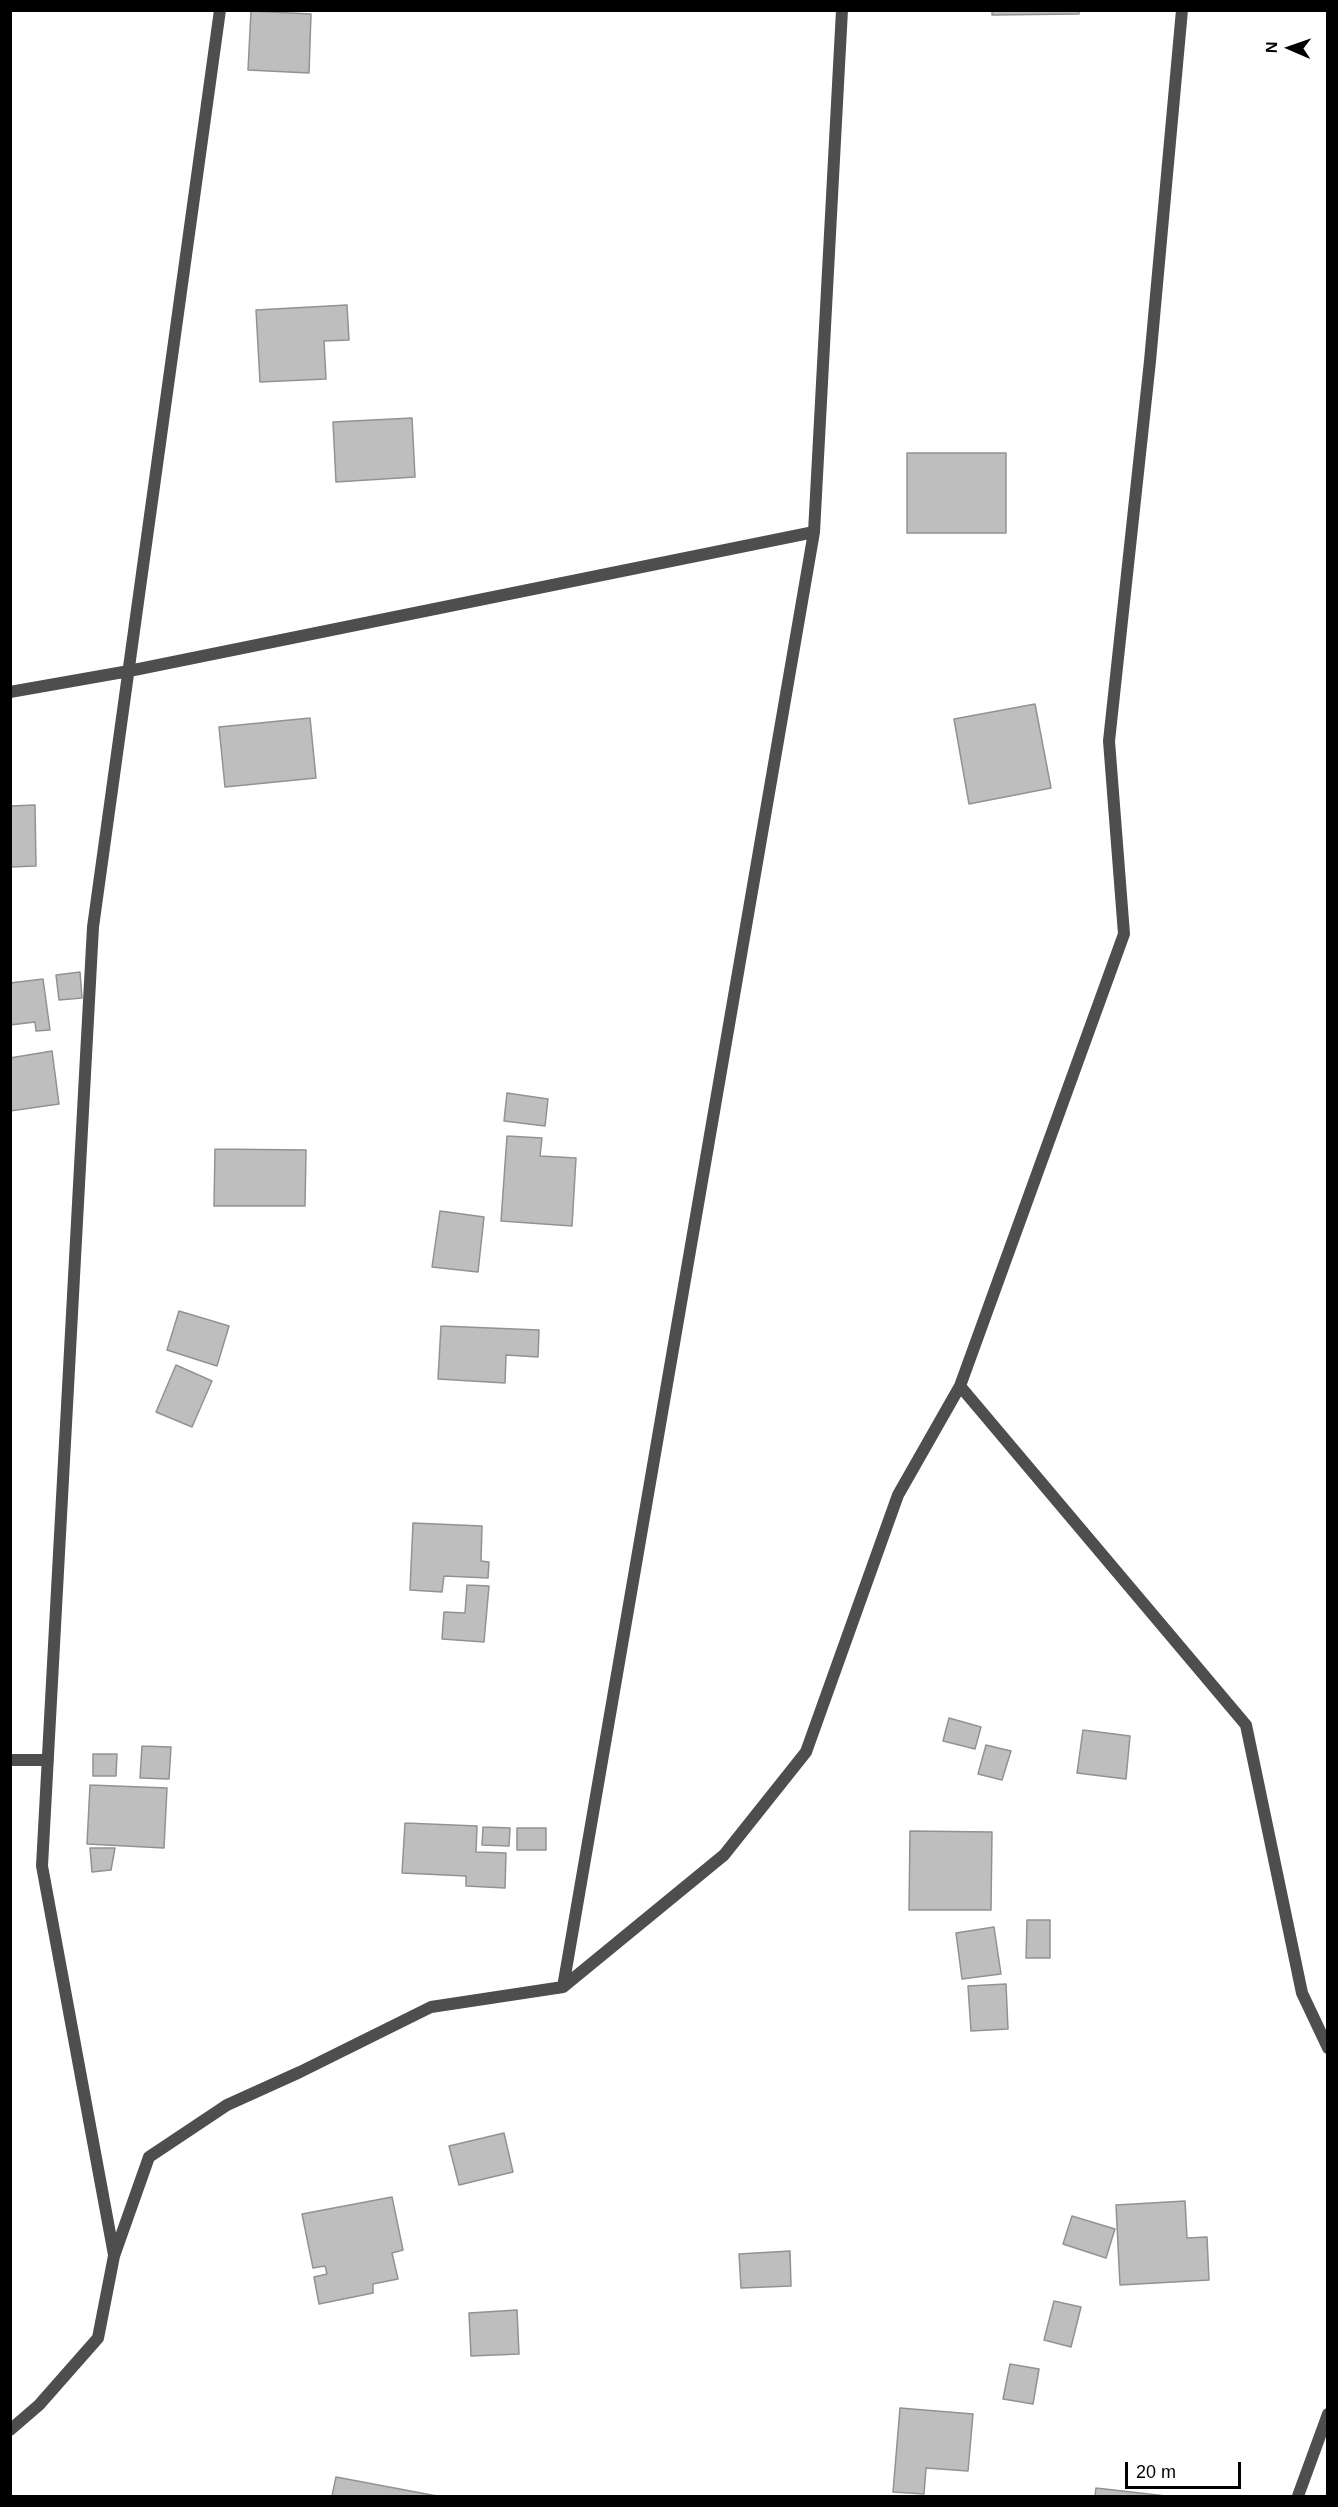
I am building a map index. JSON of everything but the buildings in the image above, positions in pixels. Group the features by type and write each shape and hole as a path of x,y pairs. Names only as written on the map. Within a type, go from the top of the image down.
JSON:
{"street":[{"path":"114,2256 42,1866 93,927 220,10"},
{"path":"563,1987 814,532 842,10"},
{"path":"10,2430 39,2405 98,2338 114,2256 149,2157 227,2105 300,2072 431,2007 563,1987 724,1855 806,1752 898,1495 960,1386 1124,934 1109,741 1150,361 1182,10"},
{"path":"10,692 129,671 814,532"},
{"path":"960,1386 1246,1725 1302,1993 1328,2048"},
{"path":"10,1760 48,1760"},
{"path":"1298,2496 1328,2414"}]}
